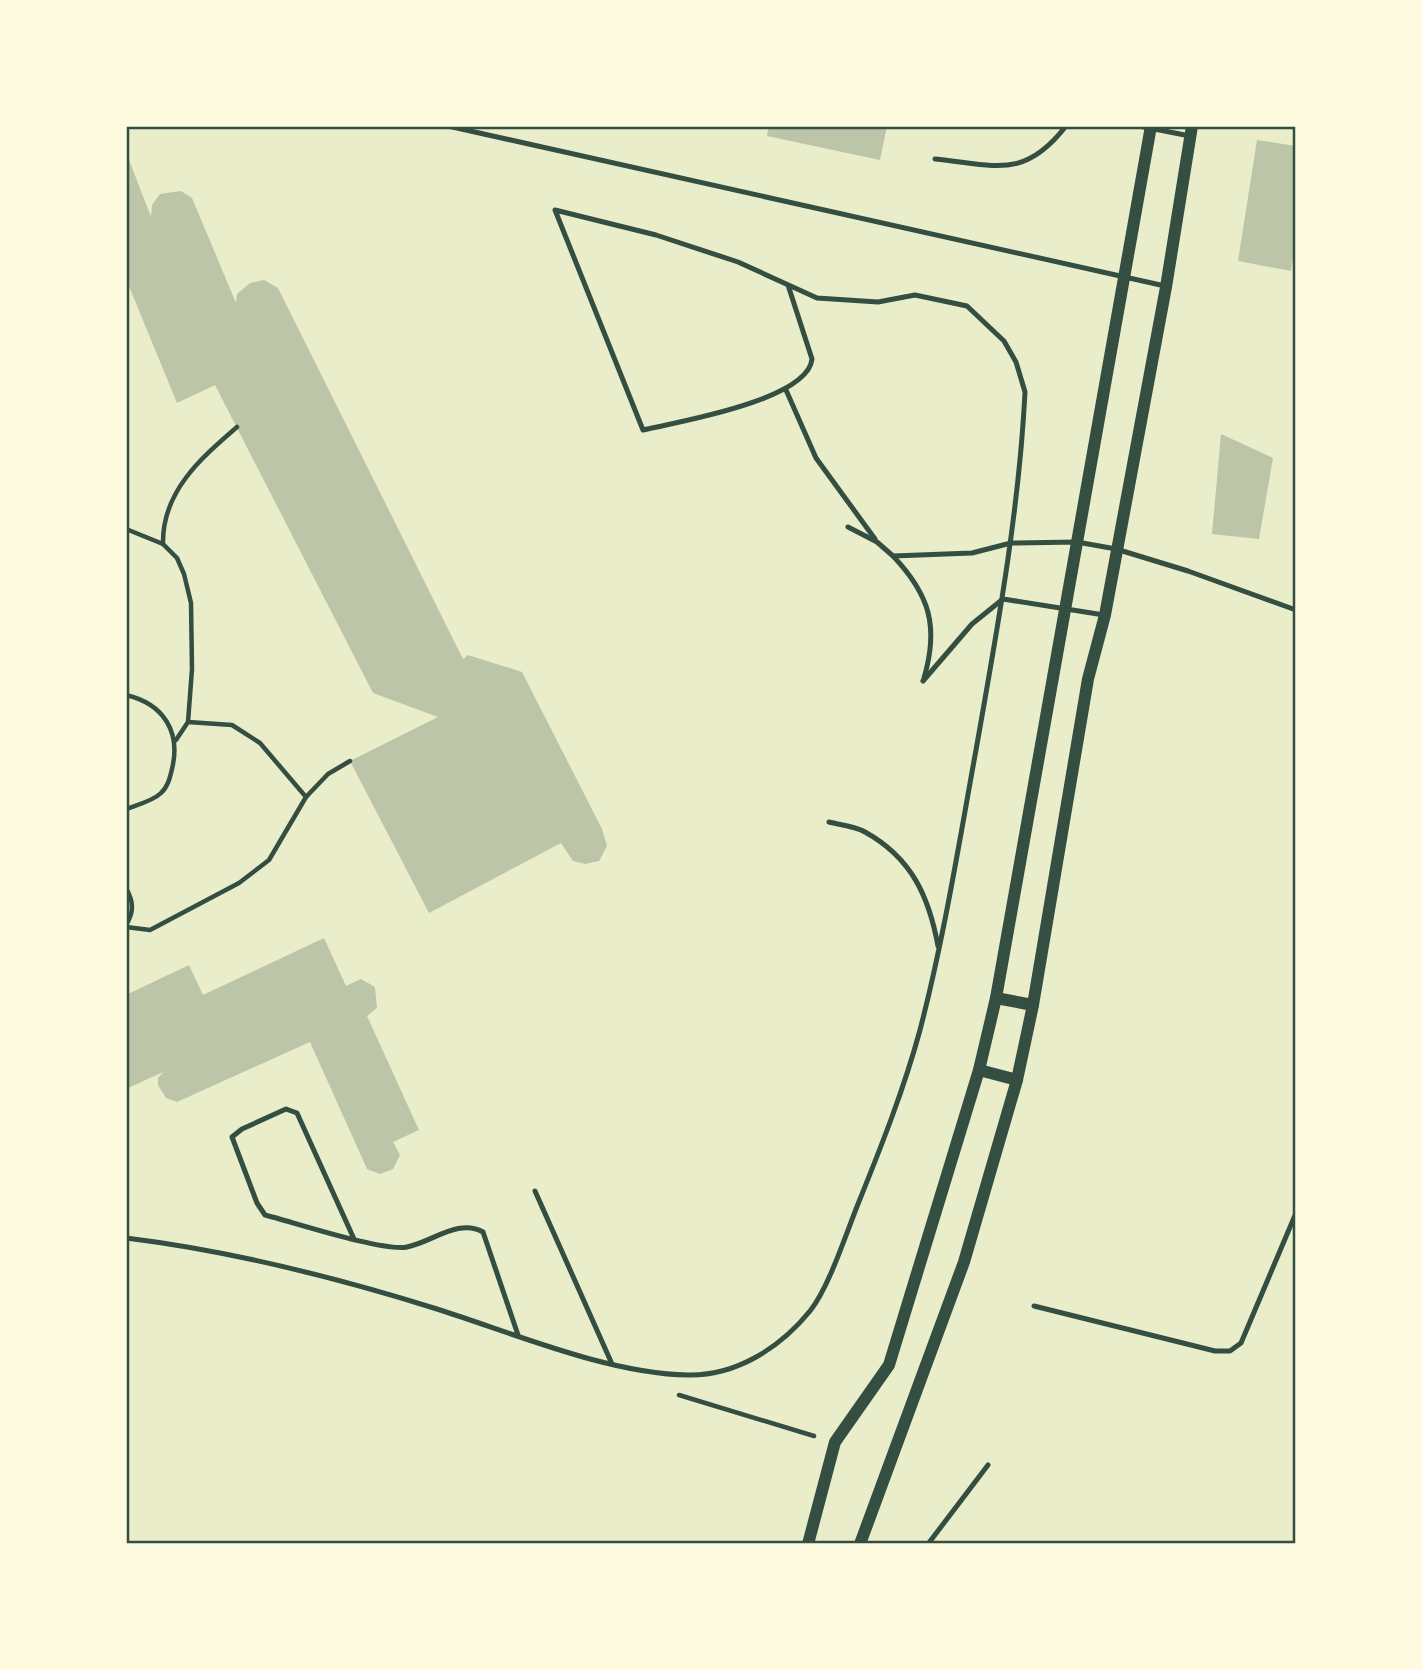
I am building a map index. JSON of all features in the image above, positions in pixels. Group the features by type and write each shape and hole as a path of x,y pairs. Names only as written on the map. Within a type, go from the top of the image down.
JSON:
{"street":[{"path":"808,1544 835,1442 889,1365 979,1070 996,998 1125,280 1147,127"},
{"path":"860,1544 964,1262 1017,1080 1033,1005 1088,679 1105,615 1167,287 1191,131"},
{"path":"996,998 1033,1005"},
{"path":"979,1070 1017,1080"}],"lane":[{"path":"448,126 1125,280 1167,287"},
{"path":"935,159 1006,167 1034,160 1052,144 1066,126"},
{"path":"1147,127 1191,131"},
{"path":"126,1238 231,1253 384,1293 612,1364 689,1375 721,1372 750,1362 779,1342 812,1309 881,1147 919,1033 939,949 1003,598 1011,543 1025,392 1016,362 1004,341 967,306 915,295 861,302 817,298 738,262 656,234 555,209 643,430 724,411 786,390 811,368 812,359 788,285"},
{"path":"786,390 816,458 877,542 893,556 919,588 932,627 931,654 923,681 972,624 1003,598 1105,615"},
{"path":"848,527 877,542"},
{"path":"893,556 972,553 1011,543 1077,542 1116,549 1296,610"},
{"path":"828,822 864,831 887,849 920,883 939,949"},
{"path":"354,1239 297,1113 286,1109 242,1129 232,1137 257,1203 265,1214 354,1239 405,1248 458,1228 473,1226 483,1232 518,1335"},
{"path":"535,1191 612,1364"},
{"path":"1034,1306 1215,1351 1230,1351 1241,1343 1296,1213"},
{"path":"928,1544 988,1465"}],"path":[{"path":"163,544 163,525 173,496 190,471 237,427"},
{"path":"126,529 163,544 177,558 191,603 192,668 188,722 176,740"},
{"path":"126,695 162,714 176,740 169,783 161,794 126,809"},
{"path":"188,722 232,725 260,743 306,797"},
{"path":"126,888 132,899 132,914 126,926 150,930 239,883 269,860 306,797 328,774 350,761"},
{"path":"674,1394 835,1442"}],"building":[{"path":"769,126 887,126 880,160 767,136"},
{"path":"1257,140 1296,146 1296,240 1291,271 1238,261"},
{"path":"126,152 151,217 152,205 160,194 181,191 192,198 236,303 237,294 250,283 264,280 278,288 463,659 468,655 522,672 602,829 607,846 599,861 585,864 573,861 561,843 429,913 350,761 438,717 373,693 215,385 177,403 126,279"},
{"path":"1221,434 1273,458 1259,539 1212,534"},
{"path":"324,938 346,986 361,979 375,987 377,1008 367,1016 419,1130 393,1142 400,1155 393,1169 380,1174 367,1169 310,1042 177,1102 166,1098 158,1085 158,1078 163,1072 126,1089 126,995 189,965 203,995"}]}
